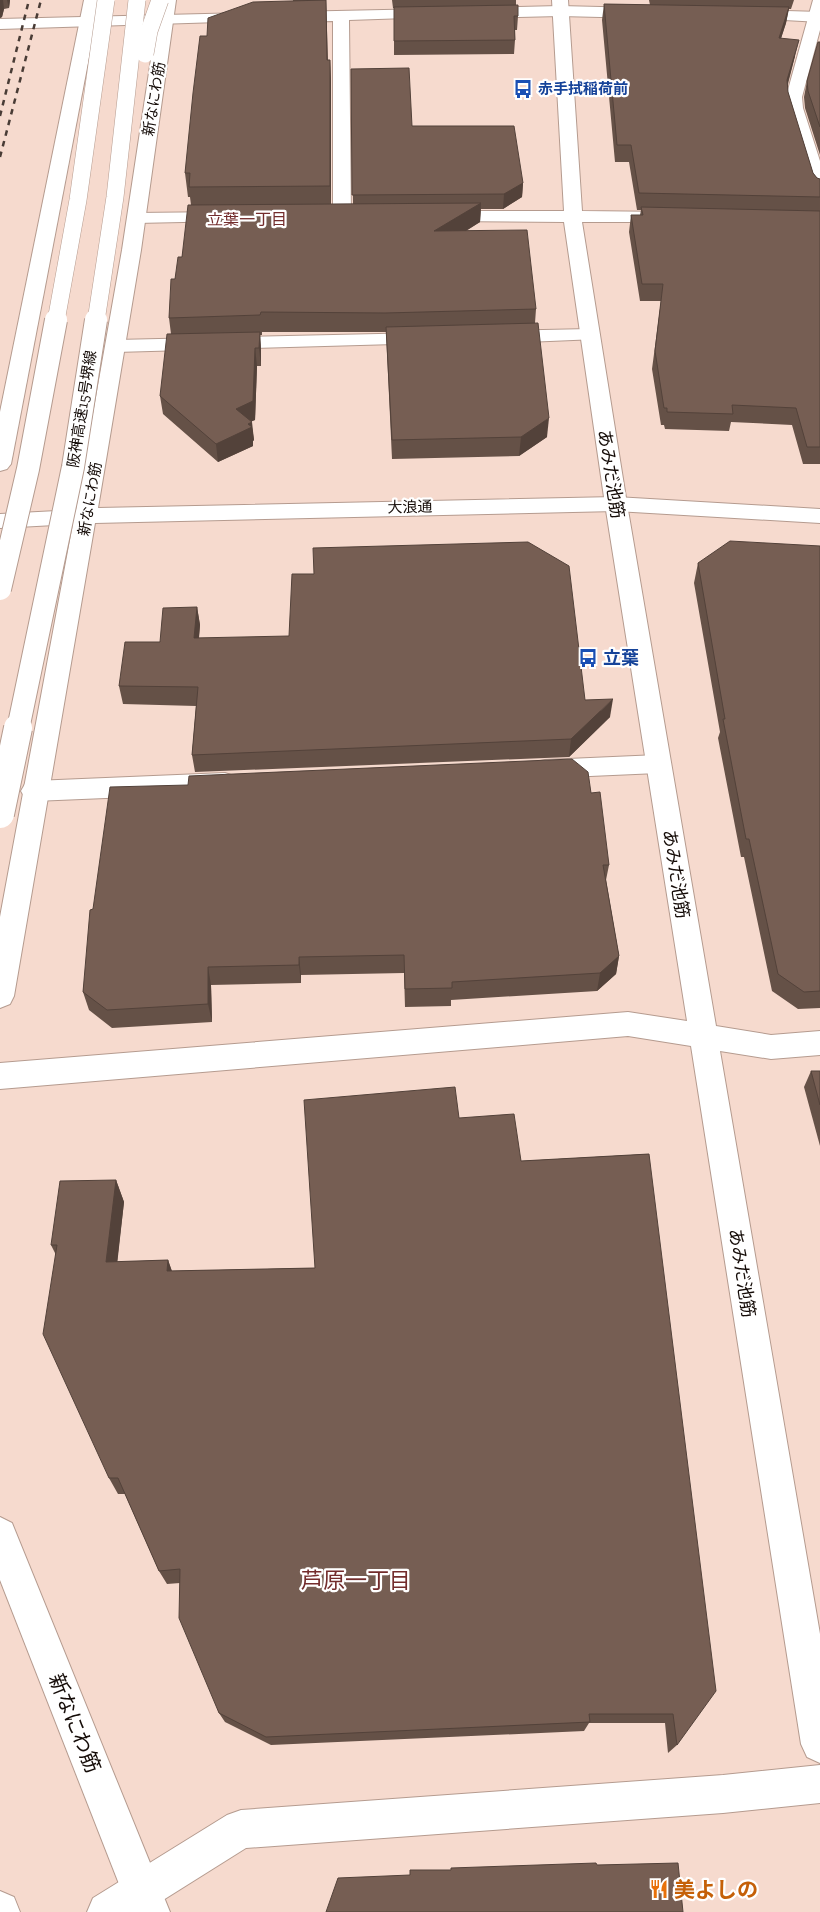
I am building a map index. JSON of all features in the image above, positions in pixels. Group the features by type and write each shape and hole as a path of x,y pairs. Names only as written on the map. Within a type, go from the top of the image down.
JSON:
{"main road":[{"path":"0,464 92,0"},
{"path":"0,589 28,469 78,200 106,0"},
{"name":"阪神高速15号堺線","path":"0,814 73,466 115,198 137,0"},
{"path":"468,13 560,5 657,13"},
{"name":"あみだ池筋","path":"560,5 572,215 658,764 820,1744"},
{"path":"115,198 126,158 149,32 165,7"},
{"path":"0,24 87,22 165,7 270,18 341,16 373,8 449,13"},
{"name":"新なにわ筋","path":"0,996 34,791 116,346 165,7"},
{"path":"736,15 819,11 794,97 795,108 820,189"},
{"path":"341,16 342,217"},
{"path":"430,216 572,215 686,218"},
{"path":"136,218 243,217"},
{"path":"322,217 361,217"},
{"path":"488,337 590,335"},
{"path":"116,346 438,338"},
{"name":"大浪通","path":"0,521 86,516 616,504 820,516"},
{"path":"526,770 658,764"},
{"path":"34,791 247,782"},
{"path":"0,1076 628,1024 771,1047 820,1043"},
{"name":"新なにわ筋","path":"0,1535 145,1901"},
{"path":"107,1912 145,1901 241,1829 722,1794 820,1784"}],"building":[{"path":"326,0 327,60 330,60 330,186 189,187 190,173 185,173 193,93 200,36 207,36 208,18 253,2"},
{"path":"604,4 789,7 779,38 799,40 787,80 788,92 813,173 820,179 820,197 639,193 631,145 617,145"},
{"path":"518,5 518,16 514,16 515,40 394,41 394,7"},
{"path":"818,42 820,42 820,127 808,91 807,81"},
{"path":"409,68 412,126 514,126 523,183 504,194 352,195 351,69"},
{"path":"481,203 434,231 527,230 536,309 385,313 261,312 260,315 169,318 171,279 175,279 178,257 182,257 188,205"},
{"path":"641,207 820,211 820,447 807,447 796,408 732,405 733,414 667,412 667,408 664,408 655,351 663,284 642,284 631,215 643,215"},
{"path":"538,323 549,418 521,437 392,440 386,327"},
{"path":"260,332 259,348 255,348 253,401 236,409 252,422 248,424 252,427 216,444 160,396 167,334"},
{"path":"730,541 820,546 820,991 804,992 778,974 749,839 746,839 723,719 725,719 698,563"},
{"path":"528,542 569,566 585,700 613,699 571,739 192,755 198,687 119,686 125,642 160,642 163,608 197,607 194,638 289,636 292,574 314,574 313,548"},
{"path":"572,759 588,772 591,793 600,792 609,865 603,865 619,956 600,973 452,982 452,988 405,989 404,955 299,957 299,965 208,967 208,1004 107,1010 83,992 90,910 93,909 110,787 188,785 189,776"},
{"path":"811,1071 820,1071 820,1105"},
{"path":"455,1087 459,1118 514,1114 521,1161 649,1154 716,1691 677,1745 673,1714 589,1714 590,1722 266,1737 219,1713 179,1618 180,1569 159,1571 118,1478 109,1478 43,1334 57,1245 51,1245 60,1181 116,1180 106,1262 168,1260 167,1271 315,1268 304,1100"},
{"path":"596,1863 597,1865 678,1863 683,1912 326,1912 338,1878 410,1875 410,1870 451,1870 451,1868"}],"railway":[{"path":"0,116 29,0"},
{"path":"0,157 41,0"}],"place":[{"name":"赤手拭稲荷前","path":"523,89"},
{"name":"立葉","path":"588,658"},
{"name":"美よしの","path":"659,1889"}],"district":[{"name":"立葉一丁目","path":"247,219"},
{"name":"芦原一丁目","path":"356,1580"}]}
